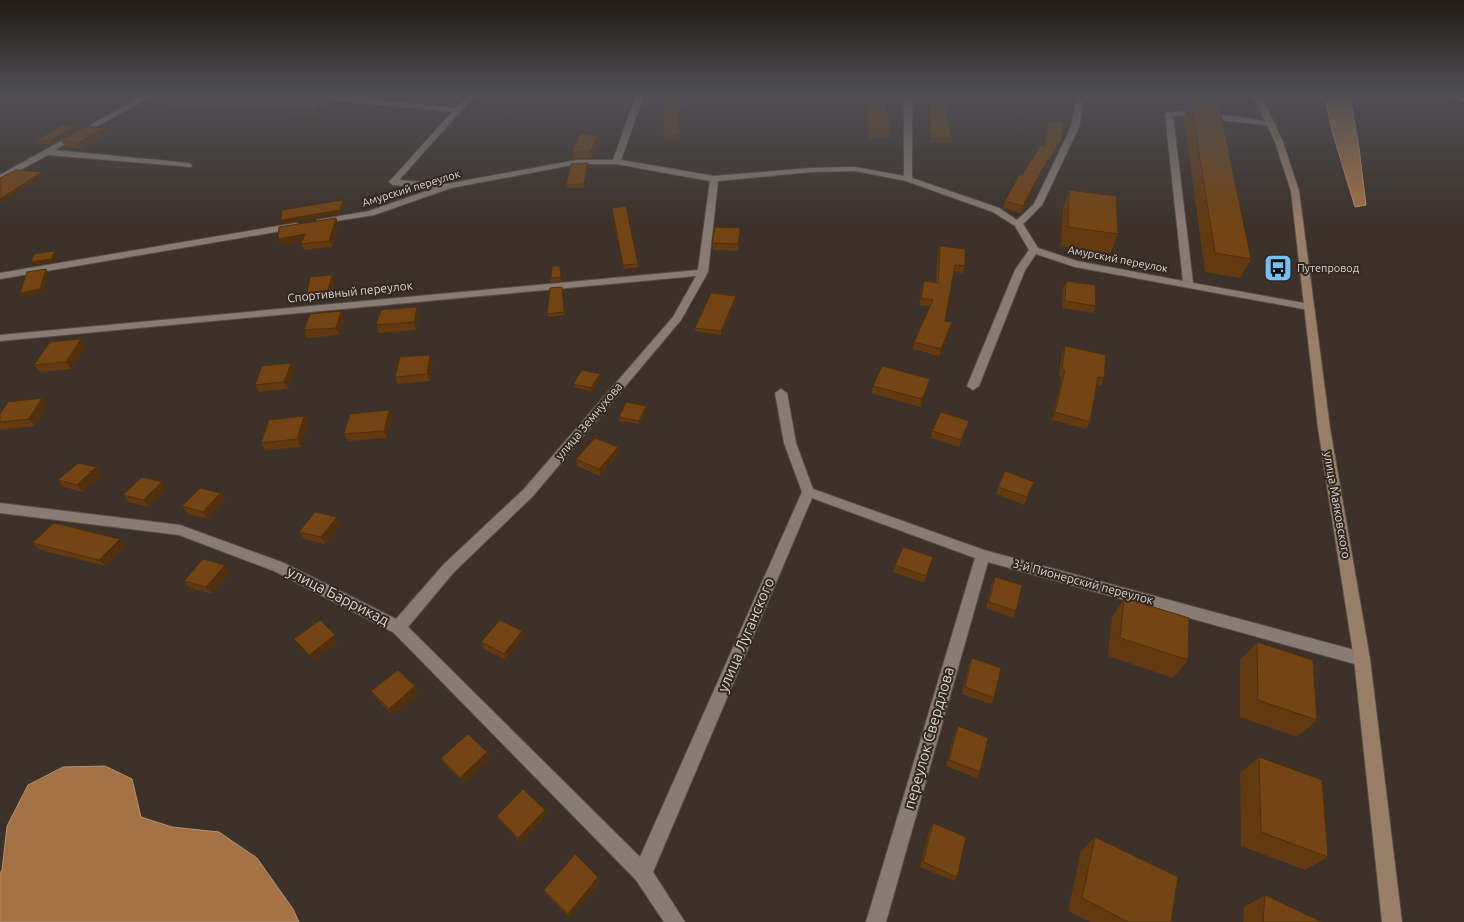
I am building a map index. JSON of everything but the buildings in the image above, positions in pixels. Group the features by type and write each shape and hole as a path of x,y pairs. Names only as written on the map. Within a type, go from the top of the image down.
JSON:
{"main road":[{"name":"улица Маяковского","path":"1277,138 1295,191 1324,428 1362,659 1392,922"}],"street":[{"path":"0,178 71,138"},
{"path":"433,138 393,182 449,186"},
{"path":"616,162 625,138"},
{"path":"908,138 908,179"},
{"path":"1018,224 1038,205 1070,138"},
{"path":"1172,138 1188,284"},
{"path":"46,152 188,165"},
{"name":"Амурский переулок","path":"0,276 371,213 449,186 577,162 616,162 714,179 811,170 854,169 908,179 996,210 1018,224 1034,250 1075,264 1309,307"},
{"name":"улица Земнухова","path":"398,626 449,568 528,493 677,318 703,272 714,179"},
{"path":"973,386 1020,270 1034,250"},
{"name":"Спортивный переулок","path":"0,338 703,272"},
{"path":"781,393 790,443 808,492"},
{"name":"3-й Пионерский переулок","path":"808,492 839,505 983,555 1362,659"},
{"name":"улица Луганского","path":"643,873 808,492"},
{"name":"улица Баррикад","path":"0,508 180,530 279,567 398,626 643,873 675,922"},
{"name":"переулок Свердлова","path":"876,922 983,555"}],"shaded area":[{"path":"1334,138 1357,138 1366,205 1355,207"},
{"path":"105,766 132,779 141,817 172,827 219,832 257,858 293,909 299,922 0,922 0,873 2,870 7,826 28,785 63,767"}],"place":[{"name":"Путепровод","path":"1278,268"}]}
